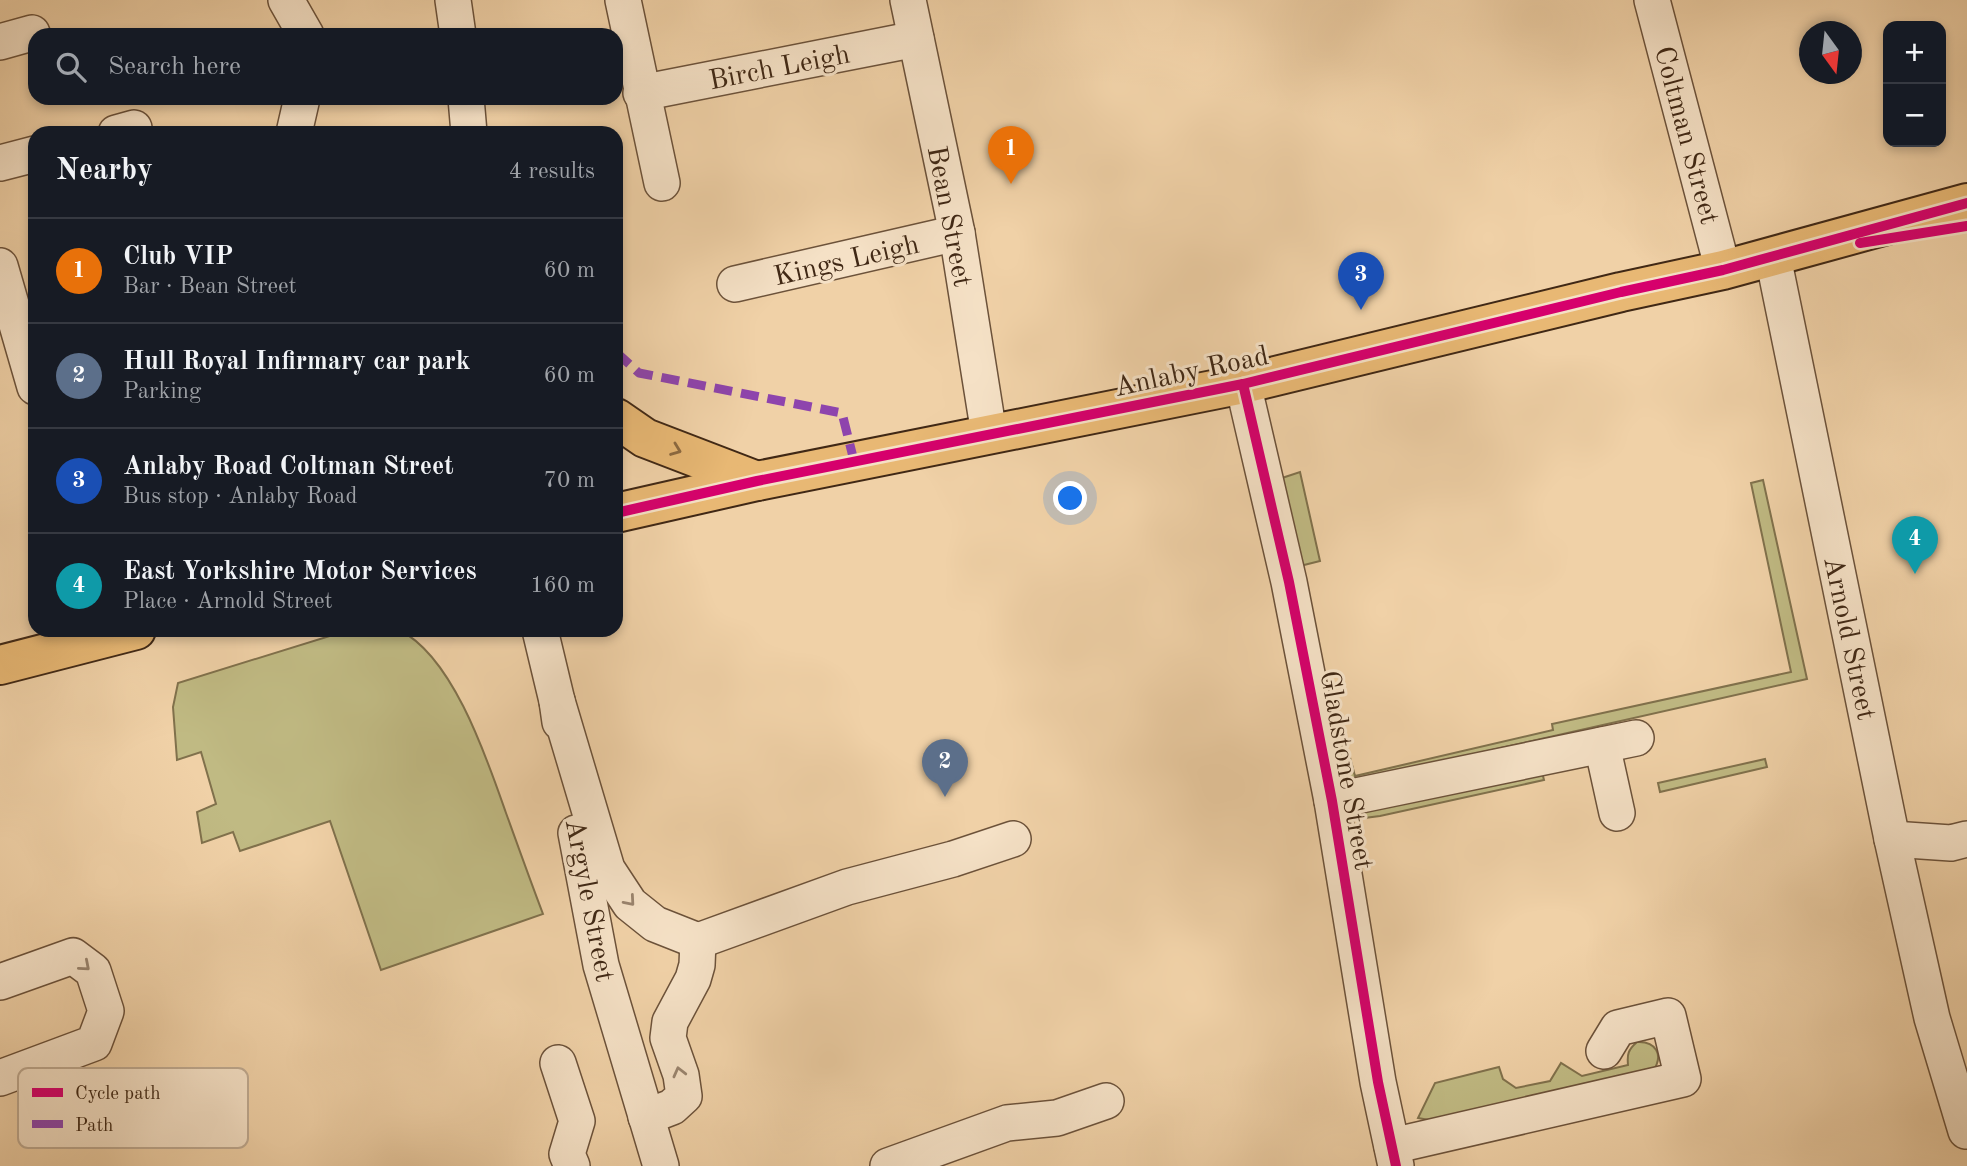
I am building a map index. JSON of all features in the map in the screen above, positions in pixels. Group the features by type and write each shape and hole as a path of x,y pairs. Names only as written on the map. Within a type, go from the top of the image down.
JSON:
{"main road":[{"name":"Anlaby Road","path":"623,511 757,481 1243,384 1607,295 1723,270 1967,203"},
{"name":"Anlaby Road","path":"1773,257 1967,226"},
{"path":"623,423 645,438 757,481"},
{"path":"0,665 109,637"}],"street":[{"path":"286,0 302,28"},
{"path":"453,0 457,28"},
{"path":"622,0 662,183"},
{"name":"Bean Street","path":"908,0 957,233 989,434"},
{"name":"Coltman Street","path":"1652,0 1723,270"},
{"name":"Birch Leigh","path":"641,93 916,39"},
{"path":"296,126 300,105"},
{"path":"466,105 468,126"},
{"path":"0,163 28,156"},
{"name":"Kings Leigh","path":"735,284 957,233"},
{"name":"Arnold Street","path":"1773,257 1892,839 1933,1018 1967,1130"},
{"path":"0,266 28,363"},
{"name":"Gladstone Street","path":"1243,384 1289,582 1332,801 1378,1082 1394,1156"},
{"name":"Argyle Street","path":"542,637 557,701 575,829 601,965 661,1166"},
{"path":"557,701 607,869 630,904 655,924 698,941 847,887 953,859 1010,831"},
{"path":"1332,801 1636,738"},
{"path":"1602,745 1618,813"},
{"path":"1892,839 1951,843 1967,839"},
{"path":"646,1117 672,1108 684,1096 681,1075 668,1038 670,1022 683,993 693,979 697,965 698,941"},
{"path":"0,982 73,956 93,971 106,1011 93,1043 27,1068"},
{"path":"1394,1156 1683,1079 1668,1016 1618,1028 1604,1051"},
{"path":"558,1063 577,1121 567,1154 572,1166"},
{"path":"0,1078 18,1071"},
{"path":"952,1166 1015,1143 1057,1118 1106,1101"},
{"path":"888,1166 1007,1123 1057,1118"}],"shaded area":[{"path":"1300,472 1320,561 1300,566 1279,479"},
{"path":"1763,480 1807,679 1359,780 1344,778 1321,658 1343,750 1348,750 1355,776 1553,730 1552,724 1791,672 1751,483"},
{"path":"326,637 409,637 436,662 466,711 489,765 543,914 381,970 330,821 240,851 233,832 202,843 197,812 216,804 201,752 177,760 173,707 178,683"},
{"path":"1765,759 1767,767 1660,792 1658,783"},
{"path":"1542,772 1544,780 1356,819 1356,814 1361,812"},
{"path":"1637,1042 1649,1044 1656,1050 1658,1060 1653,1071 1429,1120 1418,1118 1435,1083 1499,1067 1503,1079 1516,1088 1550,1081 1561,1063 1582,1076 1628,1065 1629,1052"}],"marked path":[{"path":"623,358 639,373 842,413 854,461"}],"cycle path":[{"path":"623,511 757,481 1243,384 1621,292 1723,270 1967,203"},
{"path":"1860,243 1967,226"},
{"path":"1243,384 1289,582 1332,801 1378,1082 1396,1166"}],"place":[{"name":"Club VIP","path":"1011,184"},
{"name":"Anlaby Road Coltman Street","path":"1361,310"},
{"name":"East Yorkshire Motor Services","path":"1915,574"},
{"name":"Hull Royal Infirmary car park","path":"945,797"}]}
